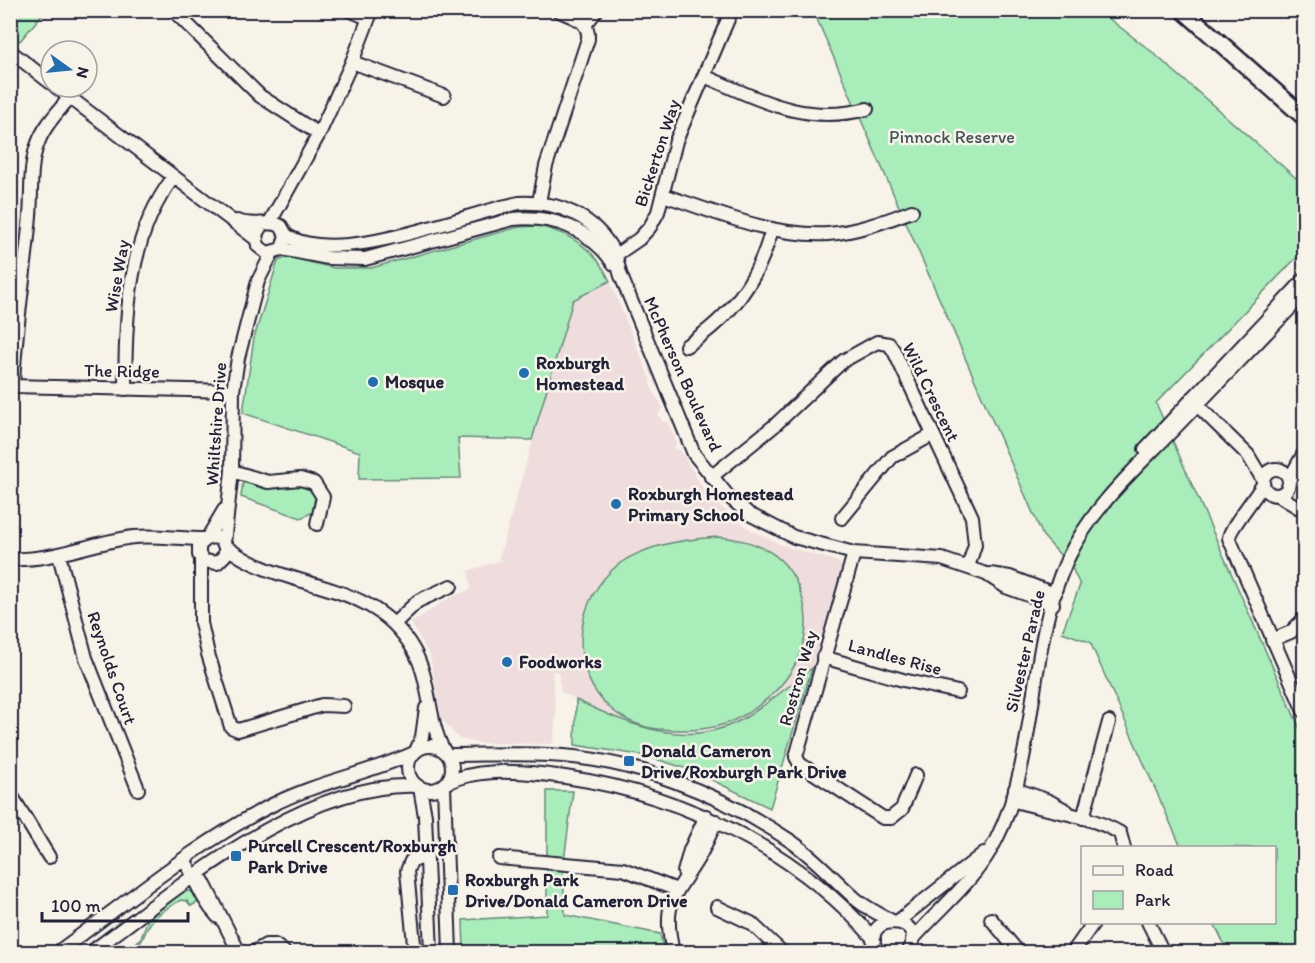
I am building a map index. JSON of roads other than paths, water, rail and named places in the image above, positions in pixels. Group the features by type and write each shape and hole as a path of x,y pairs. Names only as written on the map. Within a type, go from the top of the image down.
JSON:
{"main road":[{"path":"1183,10 1305,117"}],"street":[{"path":"173,10 260,96 319,134"},
{"path":"268,248 286,195 319,134 352,62 370,14 348,10"},
{"path":"539,202 546,166 589,31 585,25 556,10"},
{"path":"585,25 597,10"},
{"name":"Bickerton Way","path":"613,257 628,248 650,227 663,195 676,141 732,10"},
{"path":"10,51 39,74"},
{"path":"352,62 444,96"},
{"path":"704,76 798,113 825,116 867,109"},
{"path":"12,386 17,315 30,215 33,162 37,144 45,129 68,99"},
{"name":"McPherson Boulevard","path":"70,99 268,248 328,258 365,260 496,223 535,217 572,227 589,237 613,257"},
{"name":"Wise Way","path":"125,388 127,315 137,253 146,221 159,196 173,178"},
{"path":"663,195 772,229 829,234 880,223 912,211"},
{"name":"McPherson Boulevard","path":"227,218 247,225 274,227 309,245 348,247 500,206 539,202 575,213 603,236 694,454 711,477 749,514 772,528 854,553 942,559 986,574 1010,577 1054,599"},
{"path":"268,248 274,227"},
{"path":"686,346 725,317 742,298 756,276 772,229"},
{"name":"Whiltshire Drive","path":"225,545 232,471 233,391 238,358 268,248"},
{"name":"Silvester Parade","path":"1193,402 1305,280"},
{"name":"Silvester Parade","path":"913,947 972,879 997,839 1014,795 1038,660 1054,599 1075,544 1148,445 1305,294"},
{"name":"Wild Crescent","path":"711,477 774,426 843,362 877,342 889,344 972,517 975,545 968,567"},
{"name":"The Ridge","path":"12,386 233,391"},
{"path":"1193,402 1248,455 1267,492 1304,510"},
{"path":"842,518 892,457 932,435"},
{"path":"1304,453 1266,473 1246,513 1230,530 1229,538 1305,711"},
{"path":"1246,513 1286,491 1304,453"},
{"path":"1248,455 1285,473 1304,510"},
{"path":"232,471 268,482 300,479 314,483 323,497 317,524"},
{"name":"Whiltshire Drive","path":"206,538 228,501"},
{"path":"166,537 191,548 208,563 256,564"},
{"path":"10,559 30,560 58,555 116,540 216,537 256,564 352,596 376,608 395,623 414,650 436,735 453,770 446,785 450,952"},
{"path":"206,538 199,546 201,623 208,654 231,727 238,730 322,705 344,706"},
{"path":"201,595 205,581 225,555 225,545"},
{"name":"Rostron Way","path":"854,553 796,750 800,764 835,784 883,818 897,815 916,776"},
{"name":"Reynolds Court","path":"58,555 86,657 138,789"},
{"path":"395,623 418,602 451,586"},
{"path":"1272,640 1291,632 1305,619"},
{"name":"Landles Rise","path":"823,657 903,680 958,692"},
{"path":"427,697 422,737 408,771 419,787 426,857 431,952"},
{"path":"1078,817 1109,722"},
{"path":"58,952 223,832 273,805 327,782 391,764 429,746 446,752 574,757 650,774 734,807 808,854 859,902 906,926 913,947"},
{"path":"91,952 197,880 257,835 336,800 394,785 419,787 433,791 455,779 484,774 549,775 573,778 639,792 711,819 792,867 847,911 874,939 878,952"},
{"path":"10,794 48,857"},
{"path":"1014,795 1049,801 1078,817 1120,833 1123,846"},
{"path":"673,952 668,917 680,884 700,855 711,819"},
{"name":"Silvester Parade","path":"874,939 878,928 895,921 978,859 997,839"},
{"path":"411,952 414,944 407,871 411,861 426,857"},
{"path":"499,858 611,867 680,884"},
{"path":"184,860 239,952"},
{"path":"717,908 752,924 783,952"},
{"path":"991,919 1018,952"},
{"path":"1073,952 1093,924"},
{"path":"1149,924 1163,952"},
{"path":"254,952 266,945 275,945 284,952"}],"place":[{"name":"Roxburgh Homestead","path":"524,373"},
{"name":"Mosque","path":"373,382"},
{"name":"Roxburgh Homestead Primary School","path":"616,504"},
{"name":"Foodworks","path":"507,662"},
{"name":"Donald Cameron Drive/Roxburgh Park Drive","path":"629,761"},
{"name":"Purcell Crescent/Roxburgh Park Drive","path":"236,856"},
{"name":"Roxburgh Park Drive/Donald Cameron Drive","path":"453,890"}],"park label":[{"name":"Pinnock Reserve","path":"952,137"}]}
